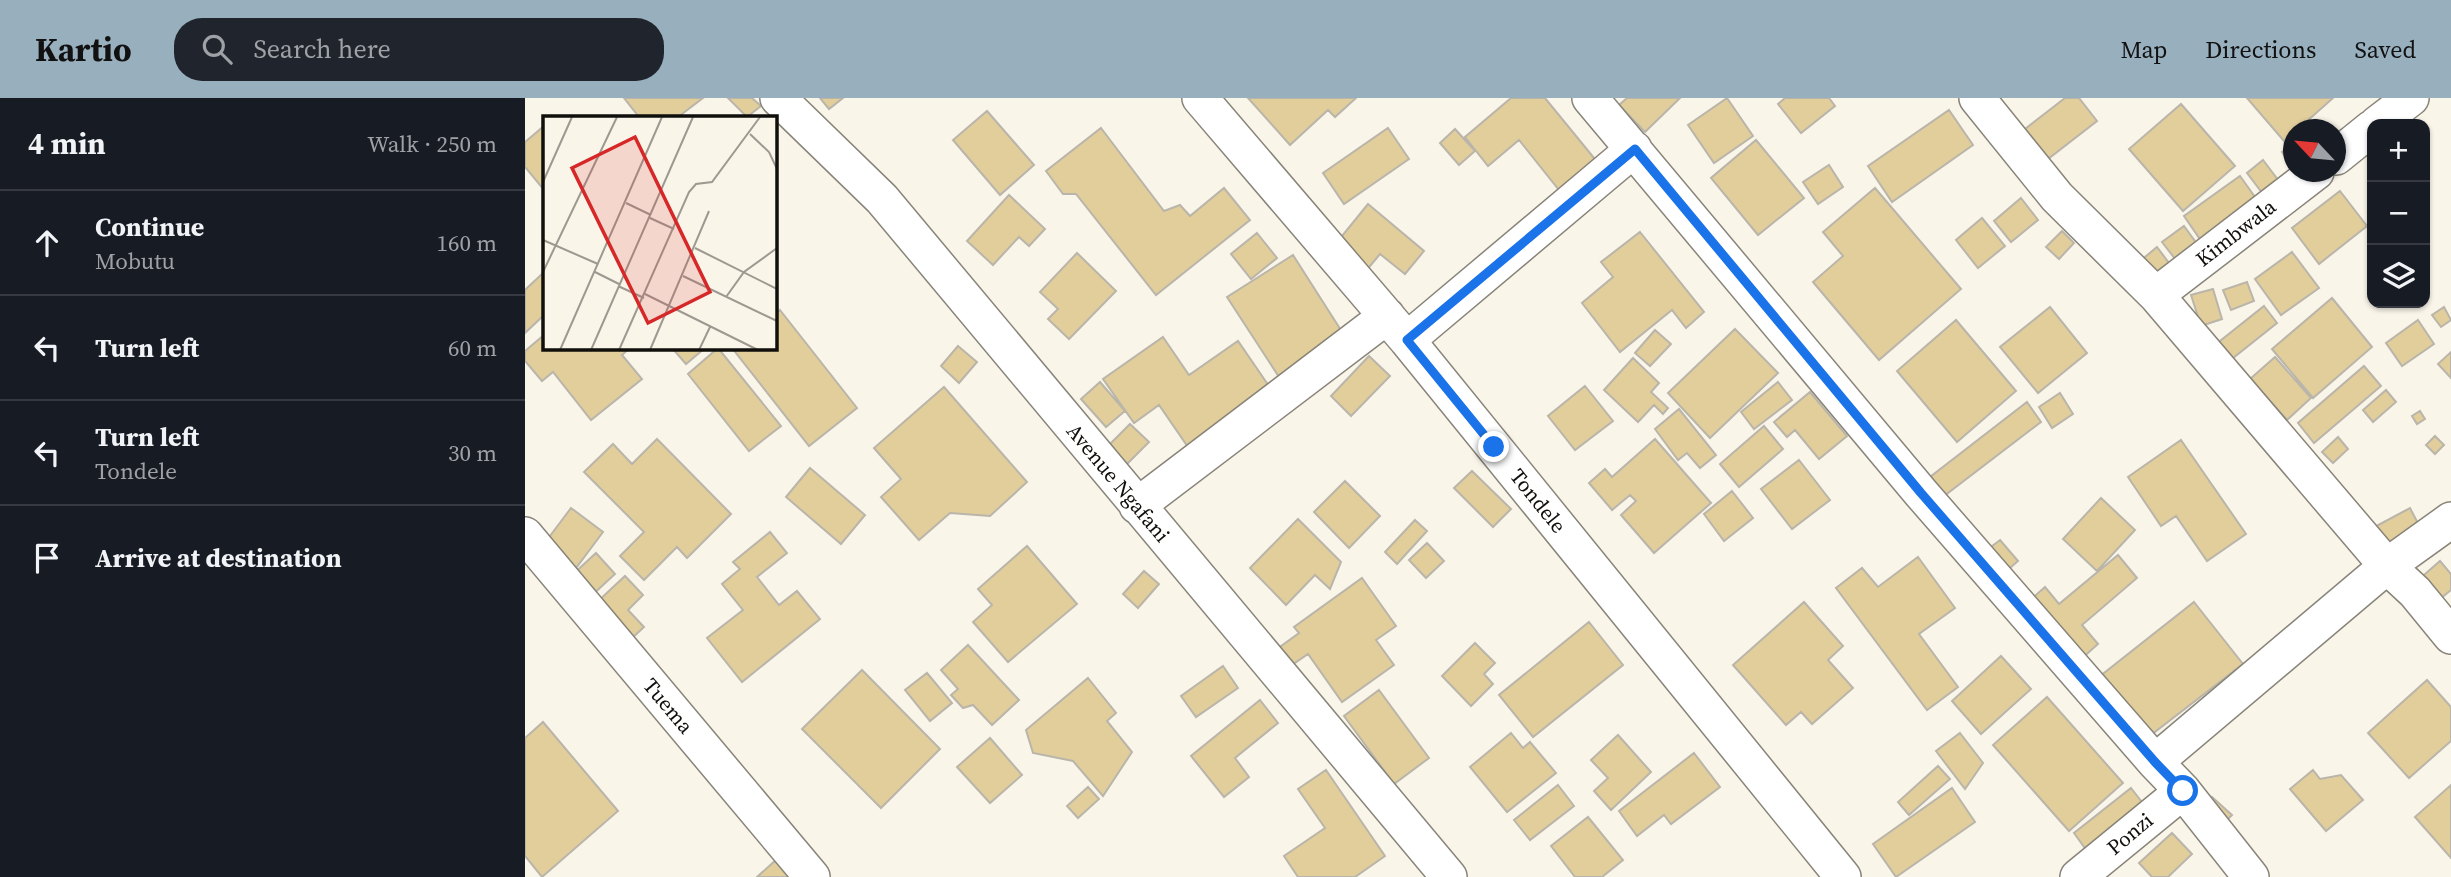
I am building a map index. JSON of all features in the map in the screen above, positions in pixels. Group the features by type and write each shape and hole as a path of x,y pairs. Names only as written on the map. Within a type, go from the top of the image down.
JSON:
{"street":[{"name":"Avenue Ngafani","path":"778,98 882,199 1450,877"},
{"name":"Tondele","path":"1201,98 1397,328 1843,877"},
{"path":"1590,98 1912,483 2183,791 2251,877"},
{"path":"1977,98 2057,197 2156,295 2387,566 2415,592 2451,636"},
{"path":"2384,119 2411,98"},
{"path":"2346,148 2367,132"},
{"path":"1137,506 1397,328 1635,149"},
{"name":"Kimbwala","path":"2156,295 2303,182"},
{"path":"2155,762 2387,566 2451,520"},
{"name":"Tuema","path":"525,536 812,877"},
{"name":"Ponzi","path":"2078,877 2183,791"}],"building":[{"path":"624,98 703,98 679,116 638,116"},
{"path":"728,98 752,98 761,106 746,116"},
{"path":"820,98 843,98 829,109"},
{"path":"1248,98 1356,98 1335,117 1328,110 1290,145"},
{"path":"1511,98 1545,98 1603,169 1567,200 1519,140 1488,166 1465,137"},
{"path":"1627,98 1680,98 1645,132 1619,105"},
{"path":"1727,98 1753,136 1714,163 1688,125"},
{"path":"1785,98 1829,98 1835,106 1801,133 1778,104"},
{"path":"2065,98 2079,98 2097,121 2048,159 2025,129"},
{"path":"2247,98 2333,98 2309,119 2283,119 2283,140"},
{"path":"2181,104 2235,166 2183,211 2129,149"},
{"path":"1949,110 1973,145 1892,202 1868,166"},
{"path":"987,111 1034,165 1000,195 953,140"},
{"path":"543,127 543,189 525,167 525,142"},
{"path":"1101,128 1164,211 1180,205 1190,216 1224,188 1250,220 1156,295 1076,194 1063,194 1046,171"},
{"path":"1388,128 1409,159 1344,204 1323,173"},
{"path":"1455,129 1475,151 1459,165 1440,143"},
{"path":"1756,140 1804,198 1758,235 1711,178"},
{"path":"2263,160 2282,185 2266,198 2247,173"},
{"path":"1829,165 1843,187 1818,204 1803,182"},
{"path":"2240,176 2260,204 2204,245 2184,216"},
{"path":"1875,188 1961,289 1879,360 1813,282 1843,256 1823,232"},
{"path":"2340,191 2367,226 2319,264 2292,228"},
{"path":"1009,195 1045,229 1029,246 1019,237 993,265 967,241"},
{"path":"2021,198 2038,220 2011,242 1994,221"},
{"path":"1368,204 1424,251 1405,274 1380,254 1365,272 1333,247"},
{"path":"1982,218 2005,246 1978,268 1956,240"},
{"path":"2184,226 2200,248 2179,264 2162,242"},
{"path":"2062,231 2074,243 2059,259 2046,247"},
{"path":"1640,232 1704,312 1686,328 1672,310 1620,352 1582,303 1613,277 1601,262"},
{"path":"1257,233 1277,258 1251,279 1231,254"},
{"path":"2157,247 2175,271 2158,285 2139,262"},
{"path":"2292,252 2319,288 2281,315 2255,279"},
{"path":"1077,253 1116,291 1069,339 1048,319 1058,309 1040,292"},
{"path":"1293,255 1344,335 1279,377 1227,297"},
{"path":"543,273 543,316 525,333 525,290"},
{"path":"2247,282 2254,301 2231,310 2223,290"},
{"path":"2213,289 2222,319 2201,326 2191,295"},
{"path":"2332,298 2372,347 2313,398 2272,349"},
{"path":"2264,306 2277,323 2228,362 2215,345"},
{"path":"2050,307 2087,353 2038,393 2000,347"},
{"path":"2444,307 2451,320 2441,327 2432,315"},
{"path":"780,310 857,408 809,446 734,350 777,350 777,312"},
{"path":"1956,320 2016,391 1957,442 1897,371"},
{"path":"2418,320 2434,344 2402,366 2386,343"},
{"path":"1735,329 1778,373 1710,438 1668,393"},
{"path":"1655,330 1671,344 1650,366 1635,353"},
{"path":"543,336 543,350 628,350 622,355 642,379 591,420 553,372 542,381 525,361 525,351"},
{"path":"1163,337 1189,375 1238,341 1271,389 1188,447 1159,405 1134,423 1103,379"},
{"path":"958,346 977,362 959,383 941,366"},
{"path":"674,350 703,350 686,364"},
{"path":"716,350 720,350 781,426 749,451 688,374"},
{"path":"2451,352 2451,378 2438,364"},
{"path":"1369,356 1390,376 1351,416 1331,396"},
{"path":"2275,357 2311,398 2287,420 2250,379"},
{"path":"1633,358 1659,383 1651,392 1668,408 1663,414 1654,405 1638,422 1604,390"},
{"path":"2364,366 2381,386 2314,443 2298,423"},
{"path":"1100,382 1125,411 1106,427 1081,399"},
{"path":"1778,382 1792,400 1754,429 1741,412"},
{"path":"1585,386 1613,421 1575,450 1548,416"},
{"path":"944,387 1027,482 990,516 950,513 919,540 881,497 901,479 874,448"},
{"path":"2386,390 2396,402 2373,422 2363,410"},
{"path":"1810,392 1847,436 1819,459 1795,430 1787,437 1774,422"},
{"path":"2060,393 2073,414 2052,428 2039,407"},
{"path":"2027,402 2041,422 1944,496 1930,477"},
{"path":"1679,409 1716,455 1700,468 1687,453 1678,460 1655,429"},
{"path":"2420,411 2425,419 2417,424 2412,416"},
{"path":"1130,424 1149,442 1125,466 1107,447"},
{"path":"1764,426 1783,449 1739,487 1720,464"},
{"path":"2435,436 2444,445 2435,454 2426,445"},
{"path":"2338,437 2348,449 2333,463 2322,452"},
{"path":"657,439 731,514 687,558 677,547 644,580 620,556 644,532 584,472 613,444 632,464"},
{"path":"1655,439 1711,503 1654,553 1621,515 1636,501 1630,495 1612,510 1589,483 1605,469 1612,477"},
{"path":"2181,440 2246,534 2207,561 2176,516 2161,526 2128,477"},
{"path":"1799,460 1830,500 1792,529 1761,489"},
{"path":"810,468 865,515 841,544 786,497"},
{"path":"1472,471 1511,509 1493,527 1454,488"},
{"path":"1345,481 1380,516 1349,548 1314,512"},
{"path":"1732,491 1753,518 1724,541 1704,514"},
{"path":"2101,498 2135,530 2097,571 2063,539"},
{"path":"571,508 603,532 576,568 544,544"},
{"path":"2410,508 2422,531 2382,553 2369,530"},
{"path":"1298,519 1341,562 1330,589 1315,575 1286,605 1250,568"},
{"path":"1415,520 1427,531 1397,564 1385,552"},
{"path":"770,532 787,553 757,577 779,605 797,591 820,619 742,682 707,638 743,610 722,584 740,569 733,562"},
{"path":"2000,540 2018,561 2002,575 1983,553"},
{"path":"1427,543 1444,561 1426,578 1409,560"},
{"path":"1027,546 1077,604 1008,662 973,622 992,605 978,589"},
{"path":"596,553 615,574 589,598 570,577"},
{"path":"2118,555 2137,578 2082,625 2098,644 2079,661 2028,602 2045,587 2059,604"},
{"path":"1918,557 1955,608 1919,634 1958,687 1927,710 1836,588 1862,568 1878,587"},
{"path":"2440,561 2451,574 2451,590 2435,603 2417,581"},
{"path":"1144,571 1159,584 1138,608 1123,594"},
{"path":"625,576 643,595 628,610 644,627 630,640 596,603"},
{"path":"1362,578 1396,626 1376,640 1394,665 1342,702 1308,654 1289,667 1277,649 1299,633 1294,627"},
{"path":"1804,602 1843,646 1828,660 1853,688 1812,724 1801,712 1786,725 1733,665"},
{"path":"2194,602 2243,664 2147,738 2099,677"},
{"path":"1589,622 1623,665 1533,737 1499,695"},
{"path":"1475,643 1495,663 1484,674 1493,684 1471,706 1442,676"},
{"path":"968,645 1019,700 992,725 973,705 963,708 951,695 958,689 941,670"},
{"path":"2001,656 2031,689 1981,734 1952,701"},
{"path":"1223,666 1238,688 1196,717 1181,696"},
{"path":"862,670 940,749 881,808 802,729"},
{"path":"927,673 952,703 930,721 905,690"},
{"path":"1088,678 1116,713 1107,721 1132,752 1103,796 1073,761 1033,753 1026,730"},
{"path":"2427,680 2451,707 2451,741 2409,778 2368,733"},
{"path":"1379,690 1429,758 1394,784 1344,716"},
{"path":"2047,697 2123,783 2069,831 1993,745"},
{"path":"1260,700 1278,723 1235,758 1249,777 1224,797 1191,756"},
{"path":"543,722 618,811 542,877 525,856 525,738"},
{"path":"1511,733 1523,748 1530,742 1556,773 1507,812 1470,767"},
{"path":"1960,733 1983,763 1965,789 1936,751"},
{"path":"1618,735 1651,772 1611,810 1594,791 1608,778 1591,760"},
{"path":"990,738 1022,775 990,803 957,767"},
{"path":"1694,753 1720,787 1671,824 1664,815 1637,836 1619,811"},
{"path":"1938,766 1950,779 1909,815 1898,802"},
{"path":"1326,770 1385,856 1355,877 1298,877 1284,856 1325,828 1298,789"},
{"path":"2313,770 2320,779 2341,775 2363,800 2326,831 2290,789"},
{"path":"1558,785 1574,806 1530,840 1514,820"},
{"path":"2451,785 2451,858 2415,817"},
{"path":"1088,787 1099,799 1078,818 1067,806"},
{"path":"1952,788 1975,822 1896,877 1873,844"},
{"path":"2131,788 2145,806 2087,851 2074,833"},
{"path":"2212,797 2232,815 2221,826 2202,809"},
{"path":"1588,817 1623,860 1602,877 1575,877 1551,846"},
{"path":"2172,833 2192,854 2168,877 2152,877 2139,863"},
{"path":"777,859 793,877 757,877"}],"route":[{"path":"1494,447 1407,340 1635,149 1921,493 2183,791"}]}
